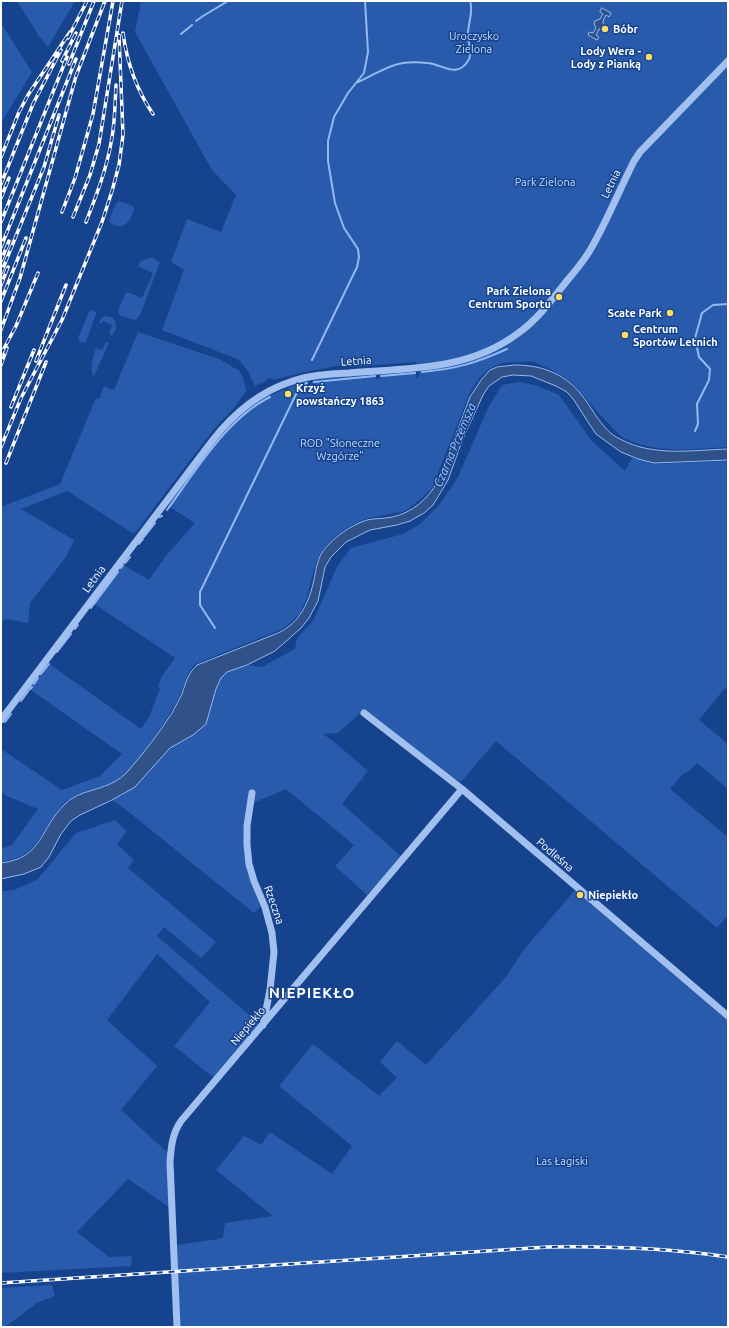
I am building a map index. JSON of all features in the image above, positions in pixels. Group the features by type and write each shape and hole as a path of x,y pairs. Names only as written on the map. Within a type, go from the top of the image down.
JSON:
{"street":[{"name":"Letnia","path":"1,720 216,436 237,413 258,397 280,386 297,380 322,375 433,367 452,364 487,352 517,334 531,323 544,309 586,257 640,152 728,61"},
{"name":"Podleśna","path":"364,714 462,789 728,1016"},
{"name":"Niepiekło","path":"177,1327 170,1162 171,1146 176,1130 181,1121 462,789"},
{"name":"Rzeczna","path":"252,792 247,826 249,864 269,919 274,952 271,983 263,1025"}],"green space":[{"path":"17,1 75,1 48,47 39,36"},
{"path":"141,1 728,1 728,447 663,449 638,444 623,438 600,415 580,391 564,377 555,372 532,362 506,363 493,367 482,375 469,395 432,488 406,511 368,518 350,526 337,535 323,549 316,563 306,600 300,613 288,625 280,630 195,664 189,672 178,699 167,718 155,737 127,772 109,784 66,801 30,850 13,859 1,862 1,849 12,845 38,809 1,792 1,749 62,790 100,776 122,754 28,688 48,663 141,729 149,717 160,688 158,686 162,676 175,658 93,603 122,564 149,580 168,553 195,523 167,505 219,436 248,407 270,394 271,395 285,389 289,394 287,388 296,385 295,383 307,380 308,385 311,385 313,379 375,374 376,379 380,378 381,373 416,371 416,377 418,378 420,372 418,372 416,362 363,366 336,366 273,380 272,378 266,379 266,381 255,386 248,371 240,360 162,330 184,270 171,262 187,219 221,232 236,195 212,170 135,32"},
{"path":"1,23 32,72 1,123"},
{"path":"119,201 133,206 134,209 128,222 121,226 113,225 109,221 115,205"},
{"path":"153,258 160,262 140,315 134,320 119,315 118,310 127,292 142,298 153,273 138,266 141,261"},
{"path":"92,310 96,312 96,314 86,342 82,343 78,338 89,312"},
{"path":"105,316 111,317 115,320 116,328 112,336 109,334 112,325 103,321 101,324 99,323"},
{"path":"138,332 219,359 238,369 243,377 246,391 234,408 214,429 134,534 67,491 21,509 74,540 66,557 30,603 28,623 5,619 1,622 1,507 60,484 96,398 99,399 104,386 114,390"},
{"path":"106,342 109,343 93,378 93,356 96,348 102,350"},
{"path":"521,382 538,386 559,395 592,441 625,471 632,458 655,464 728,461 728,690 725,688 699,720 728,744 728,789 697,763 688,772 683,774 670,789 728,837 728,915 717,928 496,741 461,782 447,775 364,710 338,733 323,734 368,771 342,804 402,857 367,895 335,866 354,845 286,789 248,805 243,830 246,857 261,906 254,913 112,800 124,794 147,775 162,755 170,748 193,735 221,678 227,672 247,665 262,667 295,649 297,638 313,621 338,565 351,548 403,534 420,524 440,504 458,477 488,408 502,385"},
{"path":"115,820 127,831 117,844 134,860 128,868 216,942 201,958 164,927 157,936 261,1025 214,1078 174,1046 210,1002 157,954 107,1020 157,1066 121,1110 168,1153 169,1207 128,1179 77,1232 109,1257 132,1256 131,1266 1,1273 1,891 14,890 38,879 76,833"},
{"name":"Las Łagiski","path":"575,890 728,1021 728,1327 180,1327 177,1245 223,1237 225,1223 273,1216 216,1170 244,1136 261,1145 270,1132 332,1174 352,1146 279,1086 313,1044 379,1096 397,1078 380,1062 397,1041 426,1065 506,977 522,952"},
{"path":"52,1285 55,1296 37,1303 5,1327 1,1327 1,1288"}],"water":[{"path":"602,8 611,13 609,17 606,15 603,21 604,27 599,29 596,35 599,37 597,40 588,35 589,32 593,33 596,28 594,24 595,21 600,19 603,14 600,12"},
{"name":"Czarna Przemsza","path":"525,365 543,369 559,375 580,393 609,432 633,445 673,451 728,449 728,460 654,463 638,459 621,452 596,434 574,400 567,392 531,376 513,375 502,377 489,386 483,395 462,441 448,480 433,505 424,513 410,521 370,530 346,542 331,557 325,567 318,601 309,618 301,628 275,651 247,665 227,672 221,678 216,689 206,724 193,735 170,748 135,787 71,821 61,834 49,857 41,867 24,874 1,879 1,863 15,860 25,855 33,848 65,804 79,795 113,783 128,771 151,743 172,713 182,694 189,675 197,665 278,633 286,629 298,618 306,604 312,588 319,558 332,541 349,528 361,522 370,519 389,518 413,509 429,494 438,481 470,397 481,380 490,370 497,367"}],"waterway":[{"path":"196,21 228,1"},
{"path":"312,360 357,267 359,257 358,249 344,228 335,203 328,161 328,141 334,117 348,93 364,73 368,52 365,1"},
{"path":"358,82 386,68 403,63 427,63 454,70 459,69 468,61 470,55 468,34 471,13 470,1"},
{"path":"181,34 192,25"},
{"path":"695,431 698,424 697,404 709,380 710,369 699,357 695,338 702,313 713,305 728,304"},
{"path":"422,372 466,365 507,349"},
{"path":"381,376 415,373"},
{"path":"314,382 375,376"},
{"path":"215,628 200,605 200,592 300,386 307,383"},
{"path":"167,510 213,447 226,432 254,406 270,397"},
{"path":"144,537 155,523"},
{"path":"139,544 143,539"},
{"path":"125,563 130,557"},
{"path":"94,604 118,572"},
{"path":"75,629 78,625"},
{"path":"57,652 71,634"},
{"path":"41,674 49,664"},
{"path":"34,684 38,678"},
{"path":"21,701 29,690"},
{"path":"5,722 11,714"}],"railway":[{"path":"68,38 87,1"},
{"path":"69,64 94,1"},
{"path":"1,330 20,278 76,76 105,1"},
{"path":"62,212 75,178 93,114 113,1"},
{"path":"73,217 90,175 99,144 122,1"},
{"path":"1,157 19,112 28,95 70,32"},
{"path":"62,61 76,33"},
{"path":"123,33 127,55 133,75 147,105 153,114"},
{"path":"1,447 21,398 62,320 102,222 112,191 119,165 123,135 119,35"},
{"path":"1,184 33,104 61,50"},
{"path":"1,222 67,57"},
{"path":"1,247 76,59"},
{"path":"86,222 109,153 115,114 116,85"},
{"path":"1,273 44,167 59,115"},
{"path":"1,198 9,178"},
{"path":"1,301 26,238"},
{"path":"1,261 9,241"},
{"path":"1,285 8,267"},
{"path":"1,354 16,326 38,273"},
{"path":"36,361 66,285"},
{"path":"1,365 7,348"},
{"path":"11,407 34,350"},
{"path":"6,463 46,362"},
{"path":"1,1283 548,1247 638,1248 728,1257"}],"place":[{"name":"Bóbr","path":"605,29"},
{"name":"Lody Wera - Lody z Pianką","path":"649,57"},
{"name":"Park Zielona Centrum Sportu","path":"559,297"},
{"name":"Scate Park","path":"670,313"},
{"name":"Centrum Sportów Letnich","path":"625,335"},
{"name":"Krzyż powstańczy 1863","path":"288,394"},
{"name":"Niepiekło","path":"580,895"}],"district":[{"name":"NIEPIEKŁO","path":"312,993"}],"park label":[{"name":"Uroczysko Zielona","path":"474,42"},
{"name":"Park Zielona","path":"545,182"},
{"name":"ROD \"Słoneczne Wzgórze\"","path":"340,449"}]}
